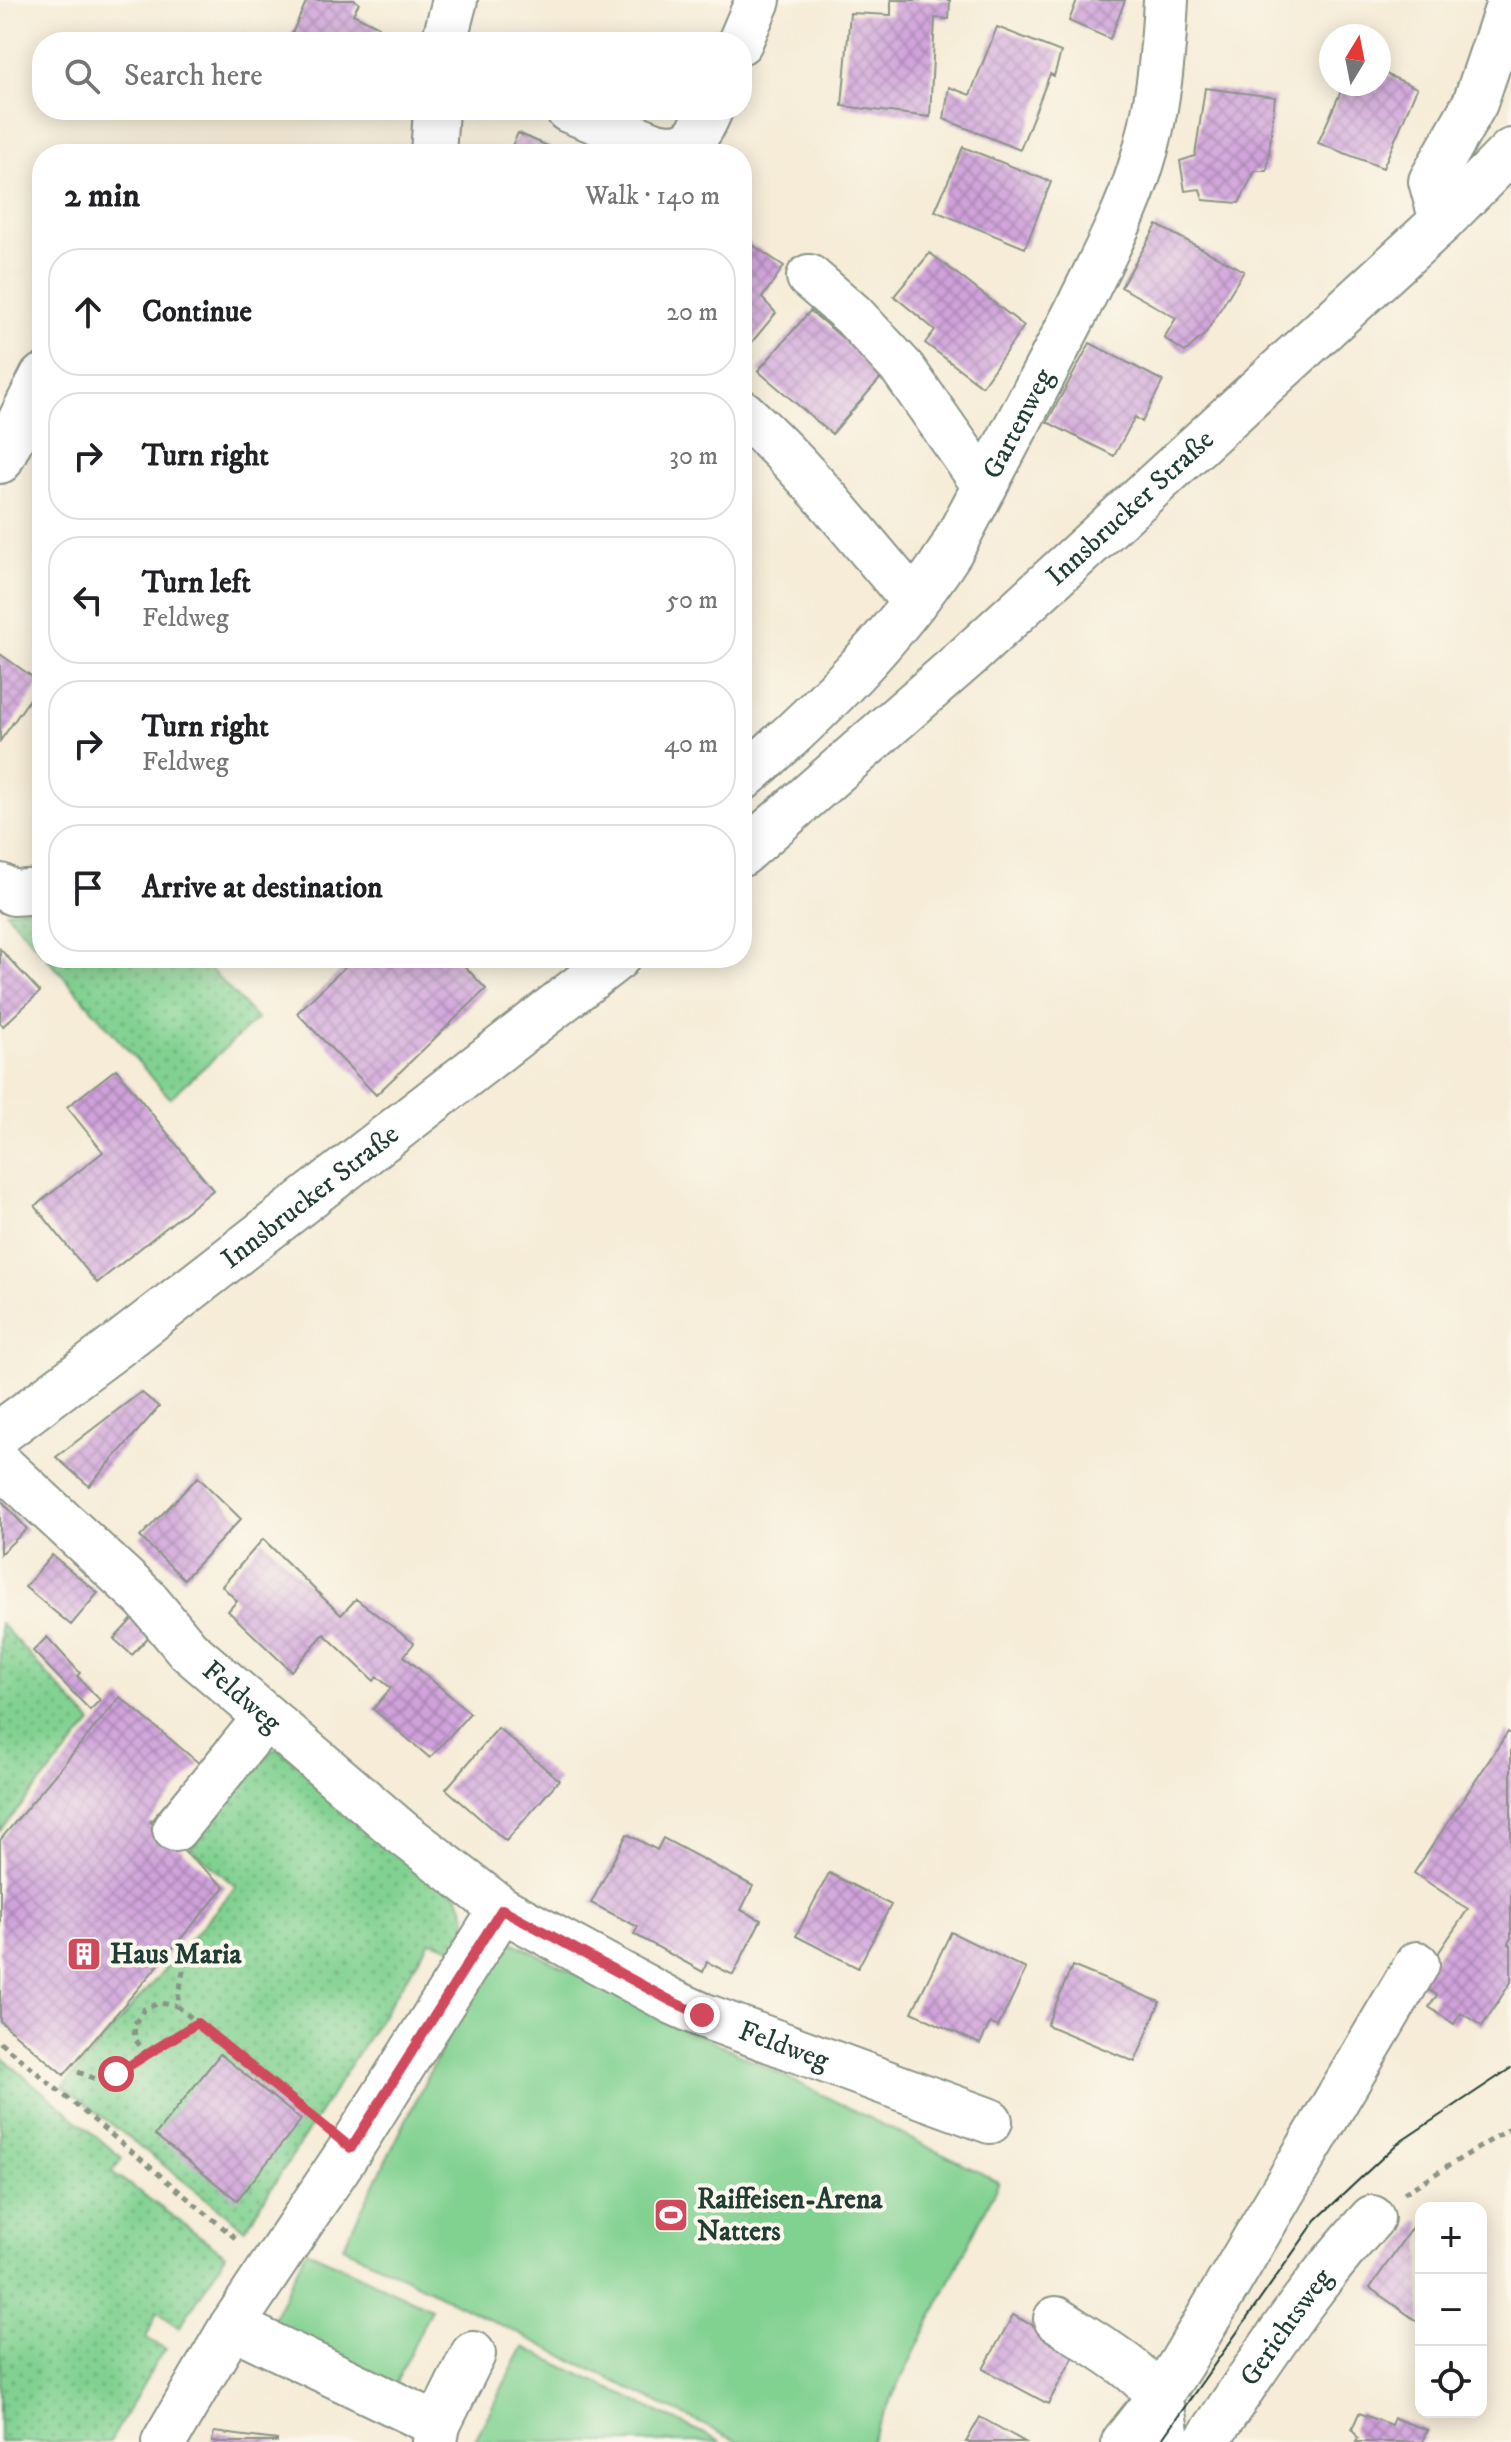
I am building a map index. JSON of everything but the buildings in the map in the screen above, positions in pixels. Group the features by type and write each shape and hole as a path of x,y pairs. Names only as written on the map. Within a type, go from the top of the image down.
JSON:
{"street":[{"path":"447,32 455,0"},
{"path":"744,32 758,0"},
{"name":"Gartenweg","path":"752,770 834,694 885,638 950,552 1103,257 1132,193 1156,108 1166,0"},
{"path":"1442,221 1431,181 1475,103 1510,0"},
{"path":"434,144 435,120"},
{"path":"593,120 653,144"},
{"path":"686,144 694,139 705,120"},
{"name":"Innsbrucker Straße","path":"752,845 966,658 1442,221 1511,151"},
{"path":"809,277 853,315 903,369 985,486"},
{"path":"0,461 32,397"},
{"path":"752,421 824,494 914,602"},
{"path":"0,886 13,893 32,892"},
{"name":"Innsbrucker Straße","path":"0,1433 117,1346 596,968"},
{"name":"Feldweg","path":"0,1464 145,1598 188,1650 401,1832 502,1909 702,2015 990,2121"},
{"path":"175,1829 266,1717"},
{"path":"164,2442 232,2326 351,2148 502,1909"},
{"path":"1124,2442 1158,2399 1232,2280 1417,1964"},
{"name":"Gerichtsweg","path":"1206,2442 1287,2323 1342,2251 1372,2218"},
{"path":"1056,2319 1113,2356 1145,2382 1158,2399 1167,2442"},
{"path":"232,2326 437,2434 473,2354"}],"path":[{"path":"177,2006 187,1947"},
{"path":"147,2055 135,2039 134,2025 144,2009 160,2003 177,2006 351,2148"},
{"path":"78,2072 96,2079 116,2074 197,2023"},
{"path":"0,2042 271,2268"},
{"path":"1372,2218 1402,2195 1511,2128"}],"green space":[{"path":"32,907 32,942 6,912"},
{"path":"56,968 209,968 257,1019 170,1098"},
{"path":"0,1623 92,1723 0,1831"},
{"path":"279,1749 457,1894 467,1922 460,1950 430,1941 245,2229 63,2086 236,1887 190,1847 266,1750"},
{"name":"Raiffeisen-Arena Natters","path":"498,1935 999,2182 870,2442 738,2442 343,2247"},
{"path":"0,2056 122,2158 112,2172 226,2255 179,2328 157,2311 146,2338 166,2349 110,2442 0,2442"},
{"path":"306,2250 431,2309 394,2387 269,2327"},
{"path":"523,2347 721,2442 474,2442"}],"tram line":[{"path":"1160,2442 1316,2220 1397,2144 1511,2068"}],"place":[{"name":"Haus Maria","path":"84,1954"},
{"name":"Raiffeisen-Arena Natters","path":"671,2215"}],"route":[{"path":"116,2074 197,2023 351,2148 502,1909 702,2015"}]}
